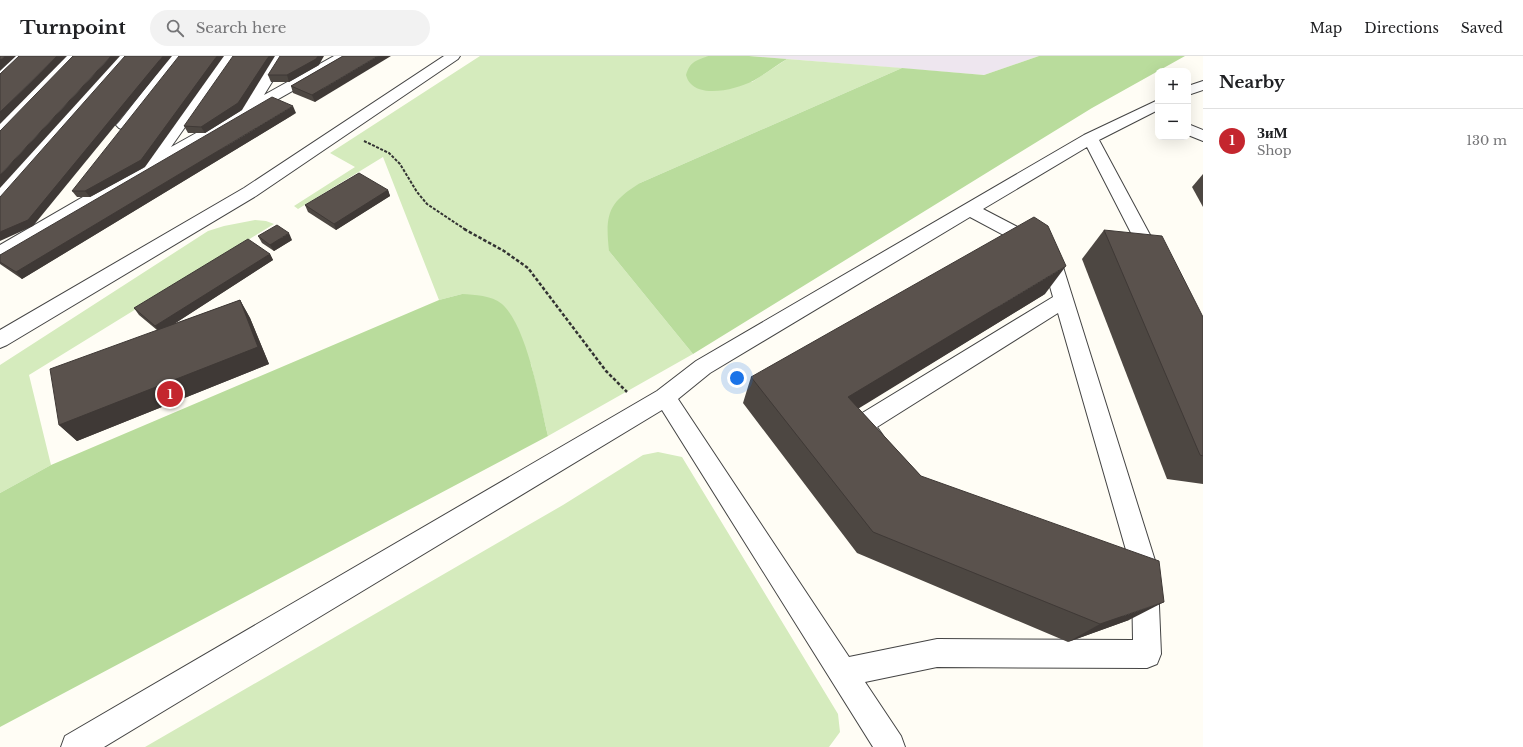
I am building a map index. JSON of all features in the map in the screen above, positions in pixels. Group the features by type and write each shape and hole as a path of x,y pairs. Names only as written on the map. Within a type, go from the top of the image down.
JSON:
{"street":[{"path":"0,74 19,56"},
{"path":"0,129 72,56"},
{"path":"0,197 124,56"},
{"path":"116,135 178,56"},
{"path":"149,166 228,56"},
{"path":"247,110 281,56"},
{"path":"0,340 250,192 452,56"},
{"path":"0,253 341,57"},
{"path":"1191,90 1203,85"},
{"path":"76,747 665,398 703,366 1090,138 1154,109"},
{"path":"1191,130 1203,136"},
{"path":"1090,138 1161,272"},
{"path":"44,227 68,196"},
{"path":"842,673 937,653 1148,654 1144,567 1049,251 969,209"},
{"path":"888,452 862,425 1064,300"},
{"path":"665,398 890,747"},
{"path":"1107,554 1144,567"}],"path":[{"path":"341,131 387,152 395,158 426,203 453,222 514,257 528,268 606,371 628,393"}],"shaded area":[{"path":"749,56 1039,56 984,75"}],"green space":[{"path":"480,56 707,56 752,82 787,59 902,68 640,183 609,251 693,354 548,436 531,364 462,294 439,300 383,157 298,209 294,206 355,167 330,153"},
{"path":"708,56 749,56 787,59 757,79 746,84 720,91 711,91 696,88 689,82 686,75 689,67 694,62"},
{"path":"1039,56 1185,56 1164,68 1155,68 1155,73 1092,108 693,354 609,251 608,228 611,211 621,197 640,183 902,68 984,75"},
{"path":"255,220 266,221 274,224 29,375 51,465 0,493 0,365 208,231 224,226"},
{"path":"462,294 483,296 498,301 511,315 519,329 531,366 548,436 0,727 0,493 51,465 439,300"},
{"path":"658,452 682,457 838,714 840,732 829,747 145,747 563,505 643,455"}],"building":[{"path":"19,56 57,56 0,112 0,74"},
{"path":"73,56 111,56 0,175 0,131"},
{"path":"125,56 163,56 28,220 0,232 0,197"},
{"path":"179,56 217,56 141,160 85,191 72,191"},
{"path":"233,56 269,56 238,103 201,127 184,126"},
{"path":"280,56 318,56 316,59 287,75 268,75"},
{"path":"343,56 378,56 312,95 291,86"},
{"path":"272,97 293,106 16,272 0,262 0,255"},
{"path":"359,173 388,190 334,224 305,205"},
{"path":"1034,217 1048,226 1066,266 848,397 921,476 1159,561 1164,602 1100,624 873,532 751,377"},
{"path":"277,225 289,233 270,245 258,236"},
{"path":"1104,230 1162,236 1203,317 1203,456 1200,455"},
{"path":"248,239 270,254 155,326 134,308"},
{"path":"240,300 258,347 59,425 50,369"}],"place":[{"name":"ЗиМ","path":"170,394"}]}
